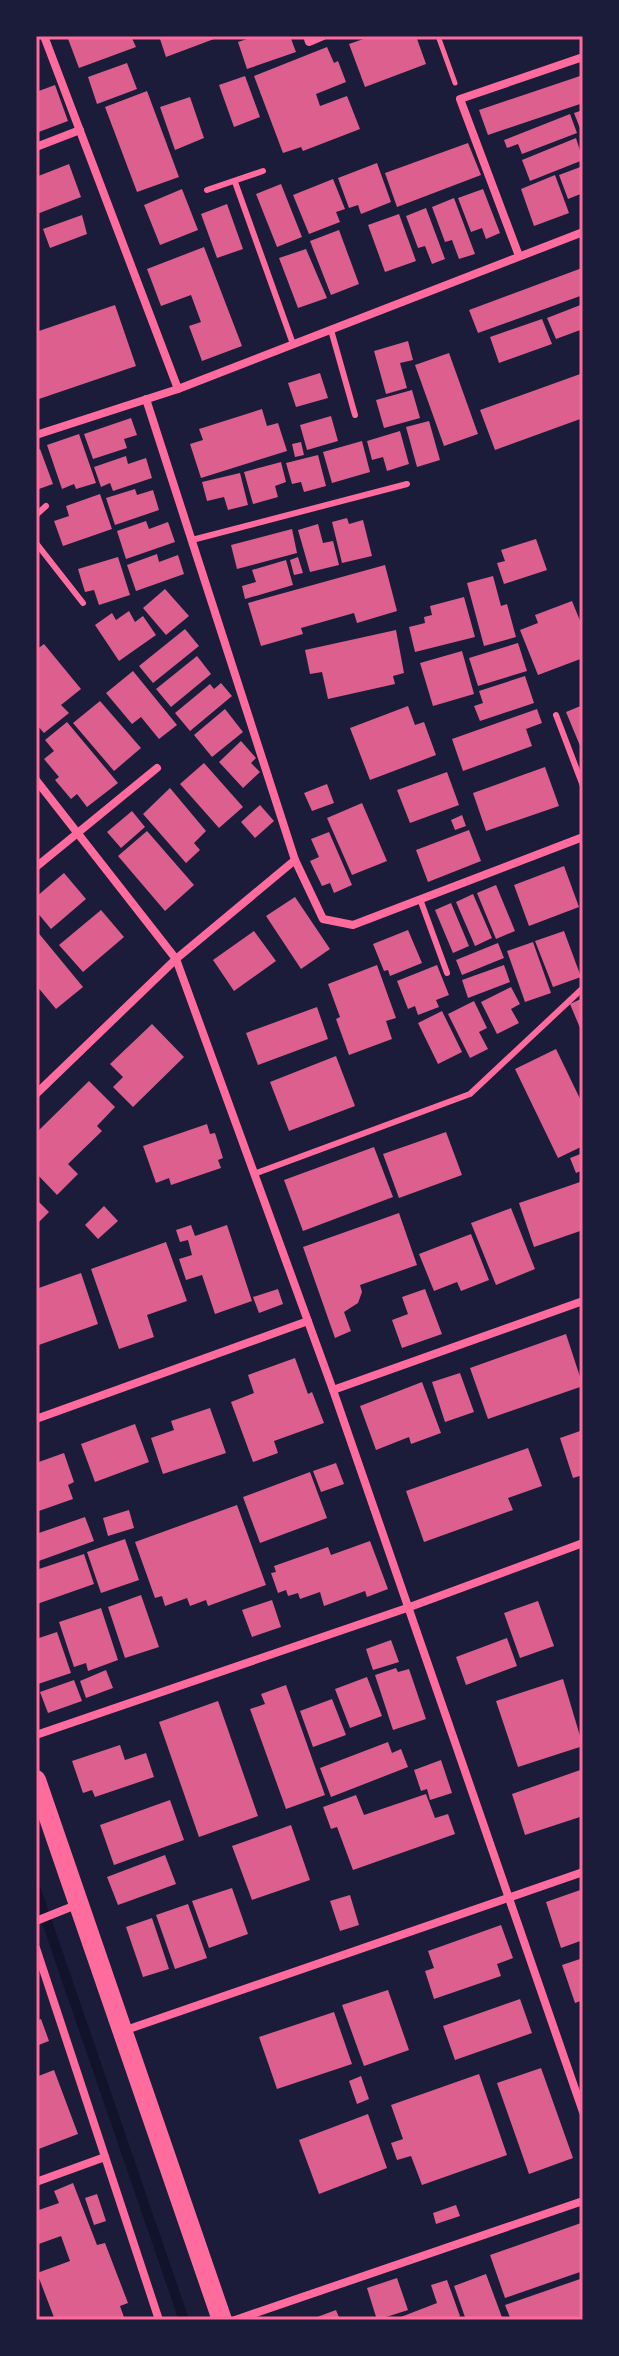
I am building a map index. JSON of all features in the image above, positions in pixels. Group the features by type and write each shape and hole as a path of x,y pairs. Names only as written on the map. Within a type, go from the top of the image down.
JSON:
{"main road":[{"path":"36,1780 69,1908 123,2032 222,2320"}],"street":[{"path":"44,36 178,389"},
{"path":"307,36 309,42 323,36"},
{"path":"519,256 460,99 583,57"},
{"path":"36,147 80,130"},
{"path":"36,435 178,389 583,232"},
{"path":"146,399 295,860 323,919 353,925 583,837"},
{"path":"36,867 157,768"},
{"path":"36,780 176,959 333,1390 583,2112"},
{"path":"36,1094 176,959 295,860"},
{"path":"333,1390 583,1301"},
{"path":"36,1419 308,1321"},
{"path":"36,1735 407,1608 583,1543"},
{"path":"123,2032 583,1872"},
{"path":"36,1921 69,1908"},
{"path":"36,1948 159,2320"},
{"path":"36,2182 105,2157"},
{"path":"235,2320 583,2201"}],"lane":[{"path":"207,190 263,171"},
{"path":"235,182 293,344"},
{"path":"331,330 355,415"},
{"path":"192,540 407,484"},
{"path":"36,515 46,506"},
{"path":"36,543 83,603"},
{"path":"556,715 583,786"},
{"path":"420,899 447,973"},
{"path":"254,1174 470,1094 583,988"}],"path":[{"path":"438,36 460,99"}],"building":[{"path":"67,36 131,36 136,47 79,68"},
{"path":"159,36 222,36 166,57"},
{"path":"256,36 290,36 296,52 247,69 238,42"},
{"path":"372,36 416,36 426,64 365,87 349,44"},
{"path":"327,47 334,63 338,61 346,82 316,94 320,106 347,96 360,129 303,151 301,147 283,153 254,76"},
{"path":"127,63 137,89 97,104 88,77"},
{"path":"583,75 583,103 488,135 479,110"},
{"path":"245,76 260,117 234,127 219,85"},
{"path":"55,85 68,121 36,133 36,92"},
{"path":"147,91 179,177 137,192 105,107"},
{"path":"190,97 204,138 175,150 160,107"},
{"path":"583,110 583,136 574,113"},
{"path":"570,114 577,133 522,154 518,144 507,148 504,140"},
{"path":"576,138 583,160 530,181 522,160"},
{"path":"468,143 481,175 397,207 385,173"},
{"path":"377,163 391,202 361,214 358,205 349,208 338,178"},
{"path":"69,164 81,197 37,214 36,177"},
{"path":"583,166 583,193 568,199 559,175"},
{"path":"555,175 569,213 534,226 521,189"},
{"path":"333,179 345,209 336,212 340,222 309,234 293,195"},
{"path":"281,184 302,237 277,247 256,194"},
{"path":"182,189 198,230 160,245 144,205"},
{"path":"483,189 500,233 486,239 482,228 471,232 458,198"},
{"path":"454,198 475,254 459,259 452,240 445,242 432,207"},
{"path":"227,204 243,249 217,258 201,214"},
{"path":"426,208 445,259 432,264 425,246 418,248 406,216"},
{"path":"399,214 416,261 385,272 368,225"},
{"path":"82,215 87,234 50,248 43,229"},
{"path":"339,230 359,284 331,295 310,241"},
{"path":"204,247 242,346 202,361 189,326 201,322 191,295 161,306 147,269"},
{"path":"306,249 327,298 298,308 279,258"},
{"path":"582,268 583,295 478,333 469,310"},
{"path":"583,304 583,329 556,339 547,318"},
{"path":"115,305 136,366 36,400 36,332"},
{"path":"542,319 552,344 499,363 490,337"},
{"path":"408,341 413,360 400,363 407,388 386,394 374,351"},
{"path":"449,353 478,434 444,446 415,365"},
{"path":"320,373 328,398 296,407 288,383"},
{"path":"583,373 583,418 495,450 480,410"},
{"path":"412,390 420,418 384,428 376,400"},
{"path":"262,409 267,426 278,423 287,451 201,478 190,444 203,440 199,429"},
{"path":"331,416 338,441 307,450 300,425"},
{"path":"131,418 137,435 124,439 127,448 93,459 84,434"},
{"path":"429,421 440,460 417,467 406,427"},
{"path":"400,431 409,464 387,471 383,457 372,460 367,441"},
{"path":"79,434 96,483 76,489 74,484 62,489 47,445"},
{"path":"362,441 370,472 332,483 323,452"},
{"path":"301,442 304,455 295,457 292,444"},
{"path":"40,449 53,484 36,490 36,451"},
{"path":"318,455 326,486 304,492 301,482 292,484 286,463"},
{"path":"126,456 128,464 146,458 152,478 113,491 110,483 101,487 94,467"},
{"path":"281,462 286,482 275,486 278,497 253,504 244,472"},
{"path":"240,473 248,505 228,510 224,497 207,501 202,482"},
{"path":"135,489 137,495 153,490 159,510 115,525 106,498"},
{"path":"100,494 112,529 63,546 54,521 69,516 66,506"},
{"path":"347,518 349,524 363,520 372,556 342,563 332,522"},
{"path":"146,521 149,529 168,522 175,542 126,559 117,531"},
{"path":"318,524 323,543 333,541 339,565 310,572 298,530"},
{"path":"292,529 297,553 237,569 231,545"},
{"path":"536,539 547,570 504,584 497,563 505,561 501,550"},
{"path":"157,554 159,562 178,555 184,574 136,591 127,565"},
{"path":"118,557 130,595 99,605 94,590 85,592 78,569"},
{"path":"298,557 303,573 294,575 290,560"},
{"path":"286,560 293,585 245,599 242,586 256,582 252,570"},
{"path":"385,565 397,611 357,623 354,613 301,628 303,634 261,646 248,603"},
{"path":"493,576 501,606 507,604 516,637 484,646 467,583"},
{"path":"165,589 189,616 166,635 143,608"},
{"path":"464,597 475,637 415,652 409,627 425,623 424,617 432,615 430,606"},
{"path":"572,601 583,628 583,658 538,675 520,630 538,623 535,615"},
{"path":"129,611 135,622 143,616 156,635 119,661 95,625 112,613 116,620"},
{"path":"185,629 199,646 153,683 139,666"},
{"path":"396,630 404,673 393,676 395,684 328,699 322,672 310,674 305,650"},
{"path":"518,643 527,671 478,686 469,658"},
{"path":"44,644 81,689 61,705 69,713 44,733 36,724 36,650"},
{"path":"462,651 474,694 433,706 420,663"},
{"path":"197,656 211,674 171,707 156,689"},
{"path":"133,671 177,725 159,739 141,717 132,724 106,693"},
{"path":"525,676 534,703 480,721 474,706 483,703 479,691"},
{"path":"221,683 232,696 190,731 175,713 210,684 214,689"},
{"path":"100,701 141,748 114,771 73,723"},
{"path":"583,705 583,753 566,712"},
{"path":"408,706 415,725 424,722 436,755 370,780 350,728"},
{"path":"225,709 243,732 212,757 194,735"},
{"path":"537,709 542,723 526,729 532,746 463,771 452,739"},
{"path":"67,722 118,783 87,807 77,794 71,799 55,780 59,777 44,759 54,751 45,740"},
{"path":"241,741 256,758 251,763 260,772 243,788 219,762"},
{"path":"204,763 243,807 219,828 180,784"},
{"path":"545,767 559,806 486,831 473,793"},
{"path":"447,772 459,805 410,823 397,790"},
{"path":"327,784 334,803 312,811 304,793"},
{"path":"170,788 206,831 194,843 200,850 186,863 143,814"},
{"path":"362,803 387,861 352,875 327,818"},
{"path":"260,805 274,821 255,838 241,822"},
{"path":"132,811 145,827 121,848 107,832"},
{"path":"462,815 466,826 455,830 451,820"},
{"path":"469,830 481,861 428,882 416,850"},
{"path":"147,831 194,885 165,911 118,856"},
{"path":"329,832 352,885 334,893 330,883 322,886 310,861 319,857 311,839"},
{"path":"564,866 579,907 529,926 514,885"},
{"path":"64,873 86,899 51,929 36,911 36,897"},
{"path":"496,885 515,931 496,939 477,893"},
{"path":"473,894 492,938 475,946 456,902"},
{"path":"295,897 330,949 301,969 266,916"},
{"path":"451,903 469,946 453,953 435,910"},
{"path":"101,910 124,937 83,972 59,945"},
{"path":"36,930 83,987 56,1009 36,985"},
{"path":"408,930 422,963 390,976 388,970 384,971 373,944"},
{"path":"254,931 276,961 234,991 213,960"},
{"path":"564,931 581,977 553,987 535,941"},
{"path":"533,942 551,993 525,1002 507,951"},
{"path":"498,943 504,958 462,975 456,960"},
{"path":"377,965 396,1018 386,1021 392,1039 349,1055 328,984"},
{"path":"437,965 449,995 436,1000 439,1007 418,1015 415,1006 408,1009 397,981"},
{"path":"504,965 510,982 468,998 462,980"},
{"path":"511,987 520,1004 511,1009 519,1023 497,1034 481,1002"},
{"path":"583,998 583,1035 570,1004"},
{"path":"474,1001 487,1028 479,1032 488,1049 470,1058 448,1014"},
{"path":"317,1007 328,1039 258,1065 246,1033"},
{"path":"442,1011 462,1052 438,1064 418,1023"},
{"path":"152,1024 184,1057 133,1107 113,1087 123,1077 110,1064"},
{"path":"556,1049 583,1105 583,1146 558,1158 515,1069"},
{"path":"336,1056 355,1106 289,1131 270,1082"},
{"path":"89,1081 115,1107 97,1126 102,1131 68,1164 78,1174 57,1195 36,1173 36,1133"},
{"path":"207,1124 210,1134 215,1133 223,1158 218,1160 221,1168 171,1185 169,1178 156,1183 143,1146"},
{"path":"446,1132 462,1175 399,1198 383,1154"},
{"path":"374,1147 393,1197 303,1231 284,1180"},
{"path":"583,1153 583,1170 576,1173 570,1158"},
{"path":"583,1181 583,1230 534,1247 519,1203"},
{"path":"36,1199 49,1212 36,1225"},
{"path":"104,1206 118,1221 98,1239 85,1225"},
{"path":"511,1208 535,1269 496,1285 471,1223"},
{"path":"399,1213 417,1265 360,1285 362,1292 358,1303 344,1312 351,1331 335,1338 303,1247"},
{"path":"191,1225 195,1236 227,1225 252,1301 215,1314 202,1275 186,1280 179,1259 192,1255 188,1240 180,1242 176,1230"},
{"path":"471,1234 489,1280 461,1291 457,1282 434,1291 419,1254"},
{"path":"166,1242 187,1301 147,1315 154,1337 119,1349 91,1269"},
{"path":"81,1273 98,1324 36,1346 36,1289"},
{"path":"278,1289 283,1304 259,1313 253,1297"},
{"path":"425,1289 442,1334 402,1348 392,1320 408,1314 402,1297"},
{"path":"566,1334 583,1386 488,1419 470,1368"},
{"path":"295,1358 308,1394 312,1392 324,1423 274,1441 278,1453 253,1462 231,1402 254,1393 248,1375"},
{"path":"460,1373 474,1412 445,1422 432,1382"},
{"path":"422,1382 441,1433 411,1444 409,1437 376,1450 360,1406"},
{"path":"210,1408 226,1453 163,1474 151,1438 174,1430 171,1421"},
{"path":"135,1424 149,1462 95,1482 81,1444"},
{"path":"583,1430 583,1475 573,1478 560,1438"},
{"path":"528,1448 542,1486 508,1498 513,1510 424,1542 406,1491"},
{"path":"64,1453 74,1482 68,1485 73,1499 36,1512 36,1463"},
{"path":"336,1463 344,1484 321,1492 313,1471"},
{"path":"310,1472 327,1518 260,1543 243,1497"},
{"path":"237,1505 266,1585 208,1606 206,1600 190,1606 187,1598 165,1606 162,1596 155,1598 135,1542"},
{"path":"129,1510 134,1528 108,1536 103,1518"},
{"path":"85,1517 94,1541 36,1562 36,1534"},
{"path":"125,1539 139,1580 101,1593 87,1552"},
{"path":"370,1541 388,1589 367,1597 365,1591 324,1606 320,1592 300,1599 298,1593 288,1596 286,1590 278,1593 271,1573 276,1572 274,1566 328,1547 331,1555"},
{"path":"84,1554 94,1584 37,1604 36,1570"},
{"path":"141,1595 159,1647 125,1658 108,1607"},
{"path":"272,1600 281,1627 252,1637 242,1610"},
{"path":"538,1601 554,1646 520,1658 504,1613"},
{"path":"101,1608 118,1660 88,1671 86,1663 74,1667 59,1622"},
{"path":"57,1632 71,1673 38,1684 36,1639"},
{"path":"507,1638 517,1666 466,1685 456,1657"},
{"path":"391,1640 399,1662 373,1670 366,1649"},
{"path":"396,1668 398,1672 409,1669 426,1719 393,1730 375,1675"},
{"path":"106,1670 113,1688 86,1698 80,1681"},
{"path":"367,1677 382,1716 350,1728 335,1689"},
{"path":"563,1679 583,1746 518,1767 496,1701"},
{"path":"74,1680 82,1701 48,1713 40,1692"},
{"path":"286,1685 325,1795 286,1809 250,1709 265,1704 261,1694"},
{"path":"332,1699 346,1735 313,1747 300,1711"},
{"path":"218,1701 258,1816 199,1837 159,1722"},
{"path":"388,1742 392,1753 401,1749 408,1767 331,1797 320,1768"},
{"path":"120,1745 125,1760 146,1753 154,1777 95,1797 92,1790 83,1793 72,1761"},
{"path":"441,1760 452,1793 430,1800 427,1789 421,1791 414,1770"},
{"path":"583,1769 583,1816 525,1835 512,1794"},
{"path":"426,1794 435,1818 448,1814 455,1834 353,1870 337,1827 331,1829 323,1807 356,1795 364,1815"},
{"path":"170,1800 184,1840 114,1865 100,1825"},
{"path":"291,1825 310,1880 252,1900 232,1846"},
{"path":"165,1855 176,1884 118,1905 107,1877"},
{"path":"232,1888 248,1934 209,1948 192,1901"},
{"path":"583,1889 583,1940 561,1948 546,1902"},
{"path":"350,1895 359,1925 340,1931 330,1901"},
{"path":"188,1904 207,1958 175,1969 156,1915"},
{"path":"152,1918 169,1969 143,1977 126,1927"},
{"path":"501,1925 513,1958 497,1964 501,1976 434,1999 425,1971 434,1968 428,1951"},
{"path":"583,1958 583,2000 575,2003 562,1965"},
{"path":"388,1990 409,2050 364,2066 342,2005"},
{"path":"520,1999 532,2033 455,2060 443,2026"},
{"path":"334,2012 352,2064 277,2089 259,2037"},
{"path":"41,2019 49,2041 36,2046 36,2021"},
{"path":"541,2068 573,2158 529,2174 497,2083"},
{"path":"54,2070 78,2134 36,2150 36,2077"},
{"path":"479,2074 507,2155 422,2185 411,2156 397,2160 391,2143 403,2139 391,2105"},
{"path":"361,2076 369,2099 357,2104 349,2081"},
{"path":"368,2114 387,2168 319,2194 299,2140"},
{"path":"73,2183 97,2245 105,2243 128,2303 120,2306 125,2320 55,2320 37,2273 70,2261 61,2236 36,2245 36,2211 59,2203 54,2191"},
{"path":"97,2194 106,2221 94,2225 85,2198"},
{"path":"456,2205 460,2216 436,2224 433,2213"},
{"path":"581,2223 583,2271 505,2298 490,2255"},
{"path":"486,2274 503,2320 466,2320 454,2286"},
{"path":"397,2278 408,2310 377,2320 367,2288"},
{"path":"583,2278 583,2320 511,2320 505,2305"},
{"path":"447,2280 460,2316 453,2320 393,2320 437,2303 431,2285"},
{"path":"336,2310 340,2320 309,2320"}],"waterway":[{"path":"36,1890 184,2320"}]}
